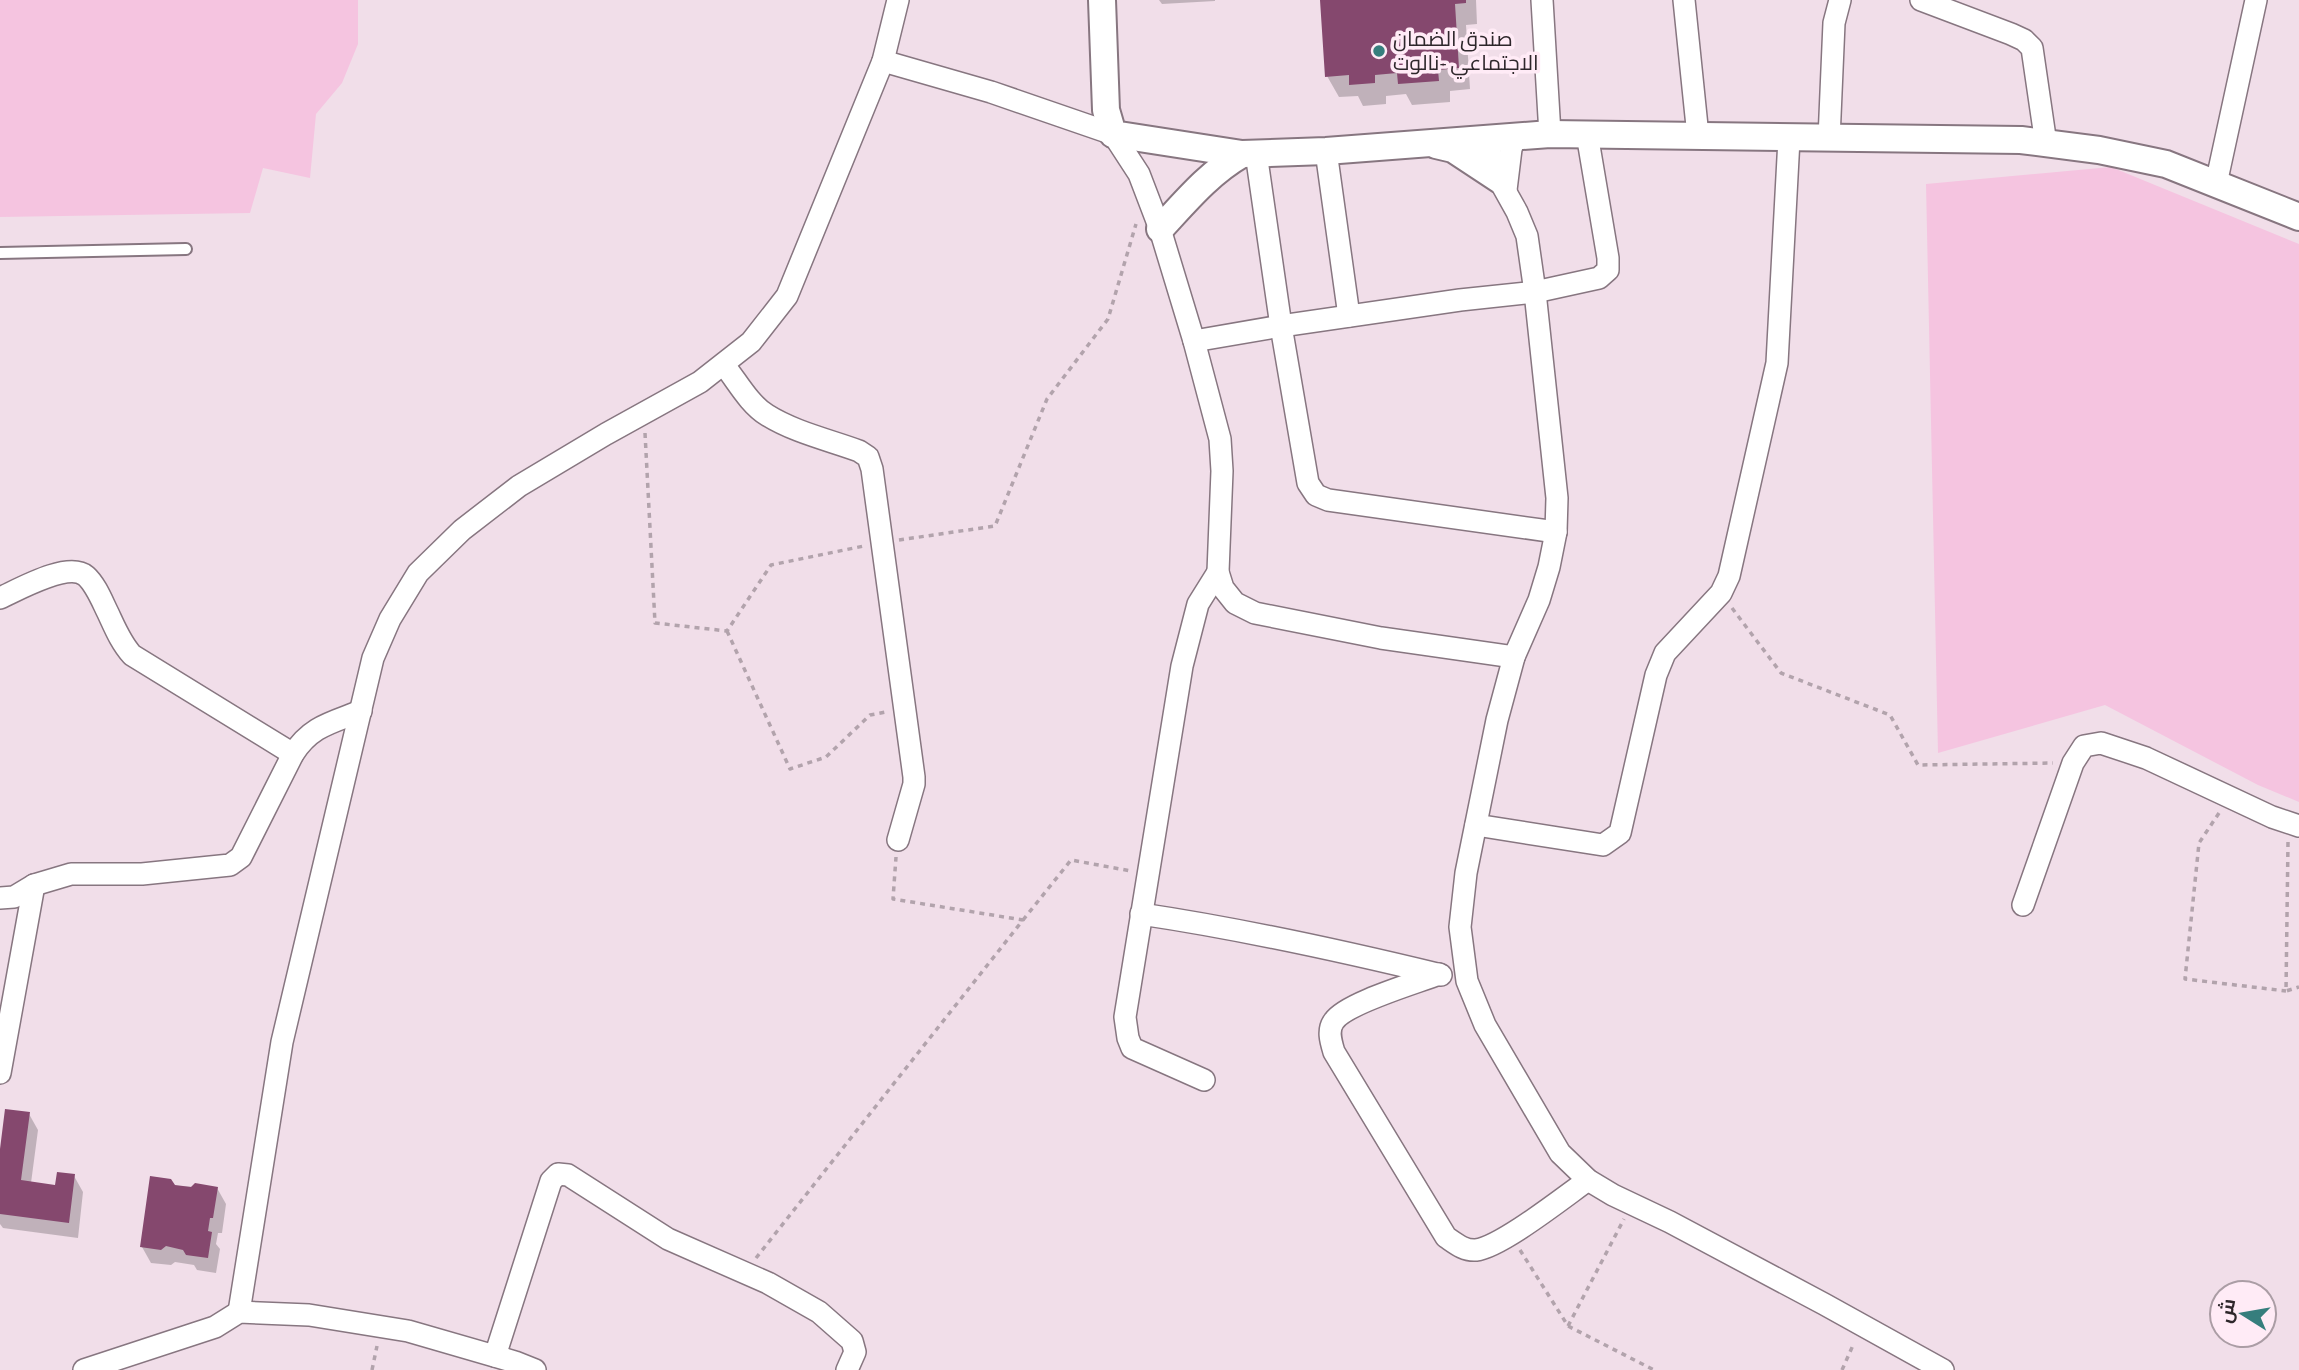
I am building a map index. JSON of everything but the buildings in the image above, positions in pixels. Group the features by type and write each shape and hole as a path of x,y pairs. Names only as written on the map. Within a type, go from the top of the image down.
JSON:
{"street":[{"path":"239,1312 282,1042 373,658 390,619 418,573 462,530 519,486 700,382 751,342 787,296 883,61 898,0"},
{"path":"1102,0 1106,110 1113,134 1139,174 1160,229 1220,439 1223,471 1218,572 1223,588 1235,603 1255,613 1381,638 1514,657"},
{"path":"1542,0 1550,134"},
{"path":"1684,0 1698,136"},
{"path":"1829,139 1834,23 1840,0"},
{"path":"1921,0 2011,34 2024,40 2032,48 2046,144"},
{"path":"2216,184 2256,0"},
{"path":"883,61 991,92 1113,134 1249,154 1326,151 1550,134 2021,140 2099,150 2166,164 2299,217"},
{"path":"1194,341 1349,316 1535,292 1599,278 1608,270 1608,258 1587,134"},
{"path":"1503,185 1516,135"},
{"path":"1488,138 1490,160 1527,236 1558,498 1556,532 1549,567 1539,600 1514,657 1497,720 1466,873 1460,927 1467,981 1485,1025 1553,1142 1560,1153 1588,1180 1943,1370"},
{"path":"1476,825 1603,845 1620,833 1656,675 1665,653 1721,593 1729,576 1777,363 1789,139"},
{"path":"1424,143 1453,149 1503,185"},
{"path":"1326,151 1349,316"},
{"path":"1160,229 1221,166 1249,154"},
{"path":"1249,154 1308,483 1316,495 1328,500 1556,532"},
{"path":"724,365 755,406 766,415 783,424 859,451 868,457 872,470 914,784 898,839"},
{"path":"0,598 55,574 71,571 84,574 96,589 124,646 132,655 293,754"},
{"path":"1204,1080 1132,1048 1125,1017 1192,621 1202,594 1218,572"},
{"path":"0,898 14,897 34,885 71,874 142,874 230,865 241,857 303,739 314,730 361,711"},
{"path":"2023,905 2073,763 2084,746 2101,743 2146,758 2293,824"},
{"path":"0,1073 34,885"},
{"path":"1141,914 1208,924 1340,951 1467,981"},
{"path":"1438,974 1345,1009 1332,1022 1329,1036 1334,1052 1446,1237 1461,1247 1474,1250 1494,1245 1588,1180"},
{"path":"495,1356 551,1181 558,1174 568,1175 668,1239 744,1273 819,1312 852,1341 855,1352 847,1370"},
{"path":"84,1370 215,1327 239,1312 309,1315 408,1331 535,1370"}],"lane":[{"path":"0,253 186,249"}],"path":[{"path":"727,631 771,565 882,543 995,526 1047,399 1108,319 1146,192"},
{"path":"644,413 654,623 727,631"},
{"path":"1721,593 1781,673 1890,715 1918,765 2073,763"},
{"path":"727,631 790,769 826,757 870,715 904,708"},
{"path":"2230,797 2199,843 2185,979 2286,991 2299,986"},
{"path":"2286,991 2293,824"},
{"path":"898,839 893,899 1023,920"},
{"path":"744,1273 1071,860 1148,875"},
{"path":"1568,1326 1632,1204"},
{"path":"1510,1234 1568,1326 1654,1370"},
{"path":"1842,1370 1862,1325"},
{"path":"372,1370 381,1327"}],"shaded area":[{"path":"0,0 358,0 358,44 342,83 316,114 310,178 263,168 250,213 0,217"},
{"path":"2111,167 2299,244 2299,802 2258,785 2105,705 1938,753 1926,184"}],"place":[{"name":"صندق الضمان الاجتماعي -نالوت","path":"1379,51"}]}
